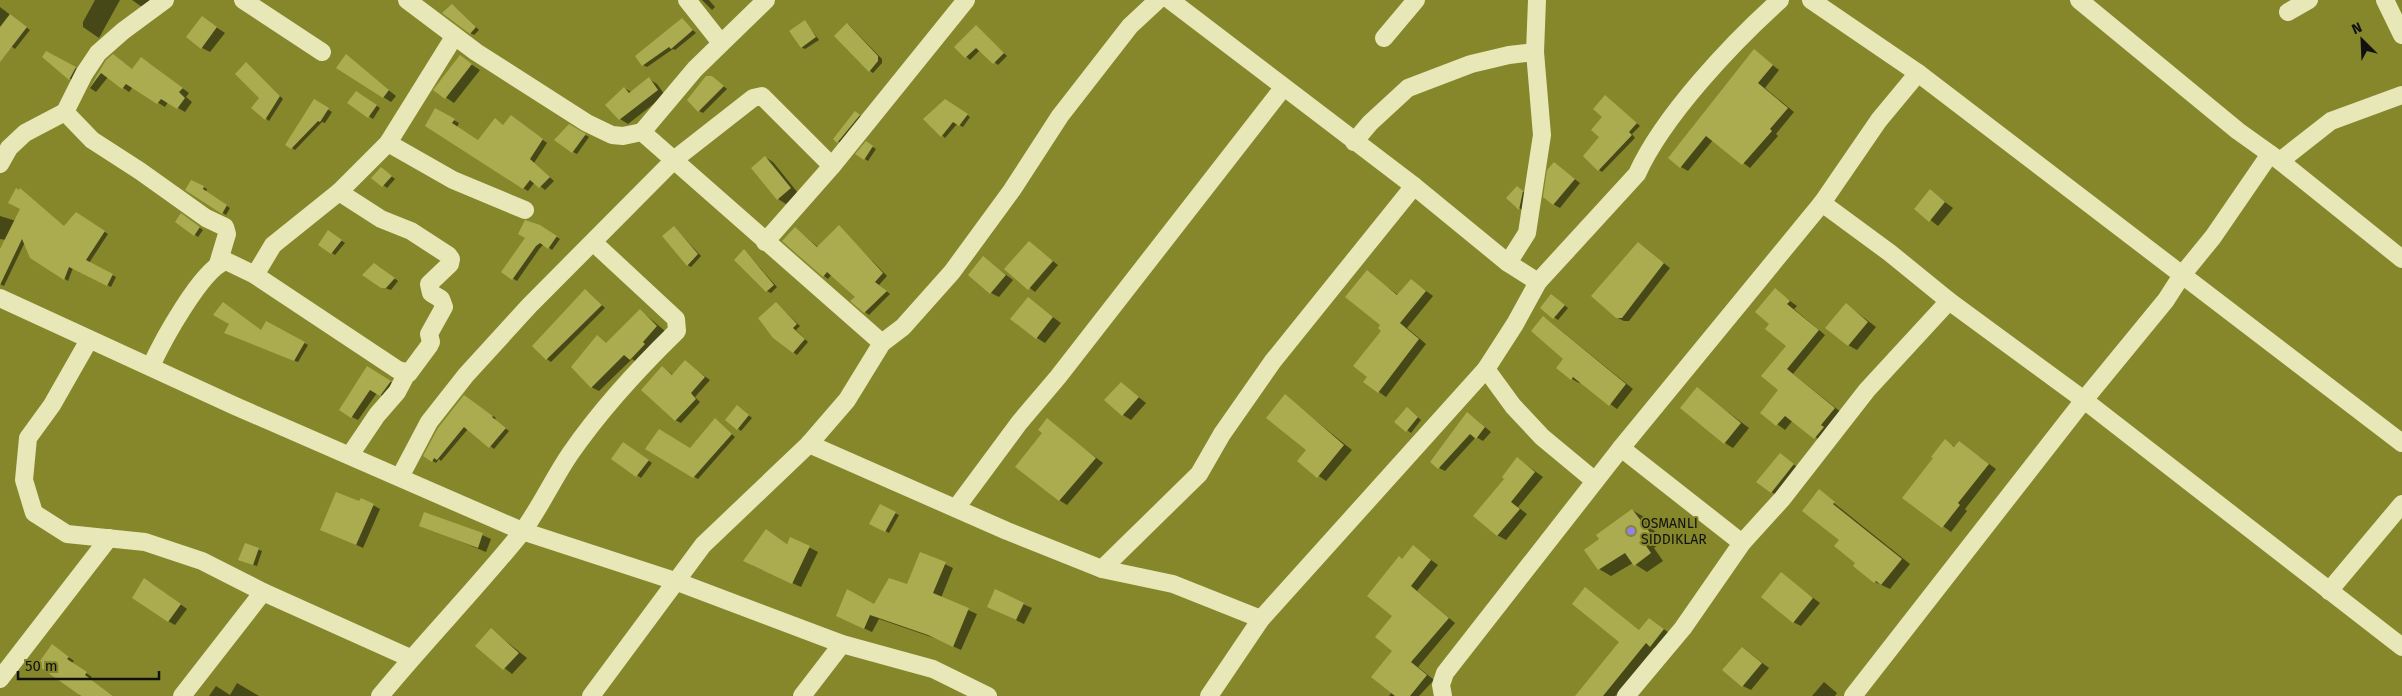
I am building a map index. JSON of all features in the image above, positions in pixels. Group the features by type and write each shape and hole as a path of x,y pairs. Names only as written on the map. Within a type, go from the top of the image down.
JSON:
{"street":[{"path":"0,164 9,148 25,133 65,112 84,74 98,53 123,31 165,0"},
{"path":"243,0 322,52"},
{"path":"407,0 454,37 587,124 612,135 623,136 642,132 695,69 766,0"},
{"path":"687,0 721,43"},
{"path":"765,242 832,166 966,0"},
{"path":"591,696 703,545 809,444 847,400 882,343 903,327 952,272 1012,190 1060,116 1130,26 1158,0"},
{"path":"1170,0 1414,186 1508,263 1538,282"},
{"path":"1384,38 1416,0"},
{"path":"1508,263 1527,233 1542,135 1535,52 1537,0"},
{"path":"1209,696 1261,619 1486,369 1515,324 1538,282 1637,174 1646,153 1693,92 1751,26 1780,0"},
{"path":"1812,0 1918,73 2402,443"},
{"path":"2079,0 2238,131 2275,157 2402,259"},
{"path":"2288,12 2309,0"},
{"path":"2385,0 2402,35"},
{"path":"255,275 273,245 339,192 388,142 454,37"},
{"path":"1354,142 1370,123 1408,88 1471,64 1510,55 1535,52"},
{"path":"1443,696 1441,685 1445,673 1621,448 1822,203 1879,120 1918,73"},
{"path":"956,508 1019,424 1058,378 1283,88"},
{"path":"400,476 429,422 466,375 675,159 753,98 762,96 832,166"},
{"path":"1853,696 2084,400 2166,300 2182,275 2275,157 2331,121 2402,96"},
{"path":"65,112 92,140 133,166 206,218 225,226 227,234 218,264 192,296 165,338 151,366"},
{"path":"642,132 675,159 765,242 882,343"},
{"path":"388,142 453,180 525,210"},
{"path":"1102,569 1198,474 1222,434 1273,361 1414,186"},
{"path":"339,192 381,219 412,231 451,259 450,264 429,284 431,293 441,299 444,307 429,334 431,342 429,346 418,363 407,373 397,392 377,415 350,455"},
{"path":"1822,203 2084,400 2402,648"},
{"path":"380,696 410,658 522,531 594,421 630,378 676,330 676,319 593,242"},
{"path":"218,264 226,261 255,275 398,370 407,373"},
{"path":"0,298 236,406 400,476 522,531 675,581 842,644 933,669 988,696"},
{"path":"1626,696 1683,628 1742,543 1782,499 1867,390 1950,301"},
{"path":"89,340 52,405 28,438 24,480 34,513 66,534 145,542 202,561 263,592 410,658"},
{"path":"1486,369 1513,406 1542,437 1595,481"},
{"path":"809,444 1007,531 1102,569 1173,584 1261,619"},
{"path":"1621,448 1742,543"},
{"path":"2330,591 2402,504"},
{"path":"0,679 109,538"},
{"path":"182,696 263,592"},
{"path":"802,696 842,644"}],"building":[{"path":"452,4 476,27 470,34 442,13"},
{"path":"10,14 27,27 0,62 0,27"},
{"path":"202,16 217,27 201,49 186,37"},
{"path":"682,18 693,30 671,49 669,47 642,66 635,56"},
{"path":"805,20 816,37 801,48 789,31"},
{"path":"847,23 878,56 878,61 869,72 834,36"},
{"path":"976,25 1004,53 993,64 976,48 965,58 954,47"},
{"path":"1754,49 1773,65 1758,83 1788,108 1770,129 1772,131 1742,165 1706,136 1680,168 1668,158"},
{"path":"46,51 76,67 69,80 42,57"},
{"path":"113,54 132,69 141,57 183,88 179,92 185,98 177,109 161,99 157,104 126,84 122,89 101,73 89,89 106,60"},
{"path":"346,54 389,90 383,98 336,68"},
{"path":"460,55 472,64 445,99 433,90"},
{"path":"246,62 280,96 265,120 251,108 259,98 235,74"},
{"path":"706,76 712,76 724,86 698,112 687,100"},
{"path":"649,77 658,90 619,120 605,105 624,87 629,93"},
{"path":"356,91 377,105 368,118 347,103"},
{"path":"1605,95 1637,123 1629,132 1632,135 1598,171 1583,156 1599,137 1591,130 1602,117 1593,109"},
{"path":"314,99 329,108 320,122 318,121 291,149 285,145"},
{"path":"945,99 968,114 959,126 953,122 941,137 923,119"},
{"path":"435,108 455,119 452,123 478,140 495,118 503,125 511,115 543,139 530,159 550,177 539,188 530,180 523,189 425,126"},
{"path":"855,111 860,115 837,143 833,139"},
{"path":"569,124 586,134 572,153 554,140"},
{"path":"866,141 873,146 864,160 855,154"},
{"path":"765,156 791,188 777,200 751,168"},
{"path":"1554,162 1575,179 1553,205 1543,197 1547,170"},
{"path":"381,167 392,176 382,187 371,178"},
{"path":"191,180 204,186 203,189 227,205 222,214 185,190"},
{"path":"1517,186 1523,191 1519,210 1506,198"},
{"path":"16,188 19,190 20,188 64,226 76,212 105,231 86,260 113,274 107,286 69,267 64,280 30,258 22,239 0,285 0,249 20,209 8,203"},
{"path":"1930,189 1945,202 1929,222 1914,209"},
{"path":"181,213 200,227 194,236 175,222"},
{"path":"525,220 540,225 557,236 548,249 540,243 536,246 512,280 501,272 525,238 518,234"},
{"path":"839,225 883,273 875,282 887,291 864,313 850,301 855,297 827,272 823,277 782,241 795,227 817,247"},
{"path":"674,226 698,254 687,266 662,236"},
{"path":"328,230 342,240 331,254 318,245"},
{"path":"1029,241 1053,261 1028,290 1004,269"},
{"path":"1638,242 1664,263 1622,318 1616,318 1591,296"},
{"path":"744,249 774,285 766,292 734,260"},
{"path":"983,256 1006,275 990,294 968,275"},
{"path":"374,263 395,278 386,288 381,288 362,275"},
{"path":"1367,270 1397,295 1411,279 1426,291 1400,323 1419,339 1378,393 1363,382 1367,377 1353,366 1381,331 1378,328 1380,325 1345,297"},
{"path":"1775,288 1790,301 1787,304 1819,330 1787,369 1835,408 1821,425 1824,427 1814,439 1785,416 1776,426 1760,413 1778,390 1761,376 1786,346 1765,329 1769,324 1755,312"},
{"path":"585,289 602,305 546,360 532,346"},
{"path":"1551,294 1565,305 1553,319 1540,308"},
{"path":"1028,297 1053,317 1036,339 1010,319"},
{"path":"223,302 261,330 266,321 305,342 294,361 224,333 229,324 213,315"},
{"path":"776,302 797,324 793,328 805,339 793,353 773,338 758,318"},
{"path":"1846,303 1868,322 1848,346 1825,328"},
{"path":"640,309 657,326 643,342 645,344 630,360 624,355 591,388 571,367 597,335 606,343"},
{"path":"1543,316 1626,384 1609,406 1573,377 1571,380 1556,368 1563,359 1531,331"},
{"path":"685,360 705,377 691,393 696,399 675,421 641,390 662,366 672,375"},
{"path":"367,366 391,381 380,396 370,390 351,418 339,410"},
{"path":"1121,382 1139,397 1122,416 1104,400"},
{"path":"1697,387 1741,423 1724,444 1680,408"},
{"path":"1285,394 1344,445 1317,478 1297,461 1306,450 1266,418"},
{"path":"464,395 506,428 489,448 464,427 437,460 434,458 432,462 423,456 438,428"},
{"path":"737,405 749,415 737,430 725,420"},
{"path":"1407,407 1418,417 1406,432 1394,422"},
{"path":"1467,412 1485,427 1476,439 1470,434 1438,469 1430,462"},
{"path":"715,418 732,434 693,478 645,449 659,429 690,448"},
{"path":"1047,418 1096,458 1059,501 1015,467 1042,433 1038,430"},
{"path":"1945,439 1954,447 1959,441 1989,464 1958,503 1960,505 1942,528 1902,498"},
{"path":"623,442 649,460 636,477 611,459"},
{"path":"1780,453 1794,464 1771,493 1756,482"},
{"path":"1517,457 1535,472 1511,502 1520,509 1497,536 1473,516 1504,479 1502,477"},
{"path":"1819,489 1835,502 1833,504 1902,559 1881,585 1876,581 1874,583 1853,566 1855,563 1834,546 1839,540 1802,511"},
{"path":"336,492 359,501 361,498 374,504 356,545 320,530"},
{"path":"880,504 896,512 885,532 869,524"},
{"path":"1632,509 1651,534 1642,540 1651,553 1634,566 1625,553 1598,570 1584,550 1599,539 1596,535"},
{"path":"424,512 483,533 478,548 419,526"},
{"path":"766,529 787,544 790,537 810,546 792,584 743,561"},
{"path":"245,543 259,548 253,565 238,560"},
{"path":"1413,545 1431,560 1411,586 1449,618 1411,662 1427,675 1410,696 1395,696 1371,677 1392,651 1375,637 1392,616 1367,596 1399,556 1402,559"},
{"path":"920,552 946,562 933,593 969,608 953,647 928,635 870,615 864,629 836,616 847,589 874,604 889,578 907,584"},
{"path":"1781,572 1813,598 1793,623 1761,597"},
{"path":"144,578 181,604 168,622 132,598"},
{"path":"1585,587 1639,630 1649,618 1664,629 1650,647 1646,643 1603,696 1575,696 1619,642 1572,604"},
{"path":"995,589 1024,603 1016,620 987,607"},
{"path":"491,628 519,653 503,670 475,646"},
{"path":"52,644 69,657 67,659 87,672 85,675 113,696 81,696 37,665"},
{"path":"1742,647 1762,663 1742,687 1722,670"}],"place":[{"name":"OSMANLI SIDDIKLAR","path":"1631,531"}]}
